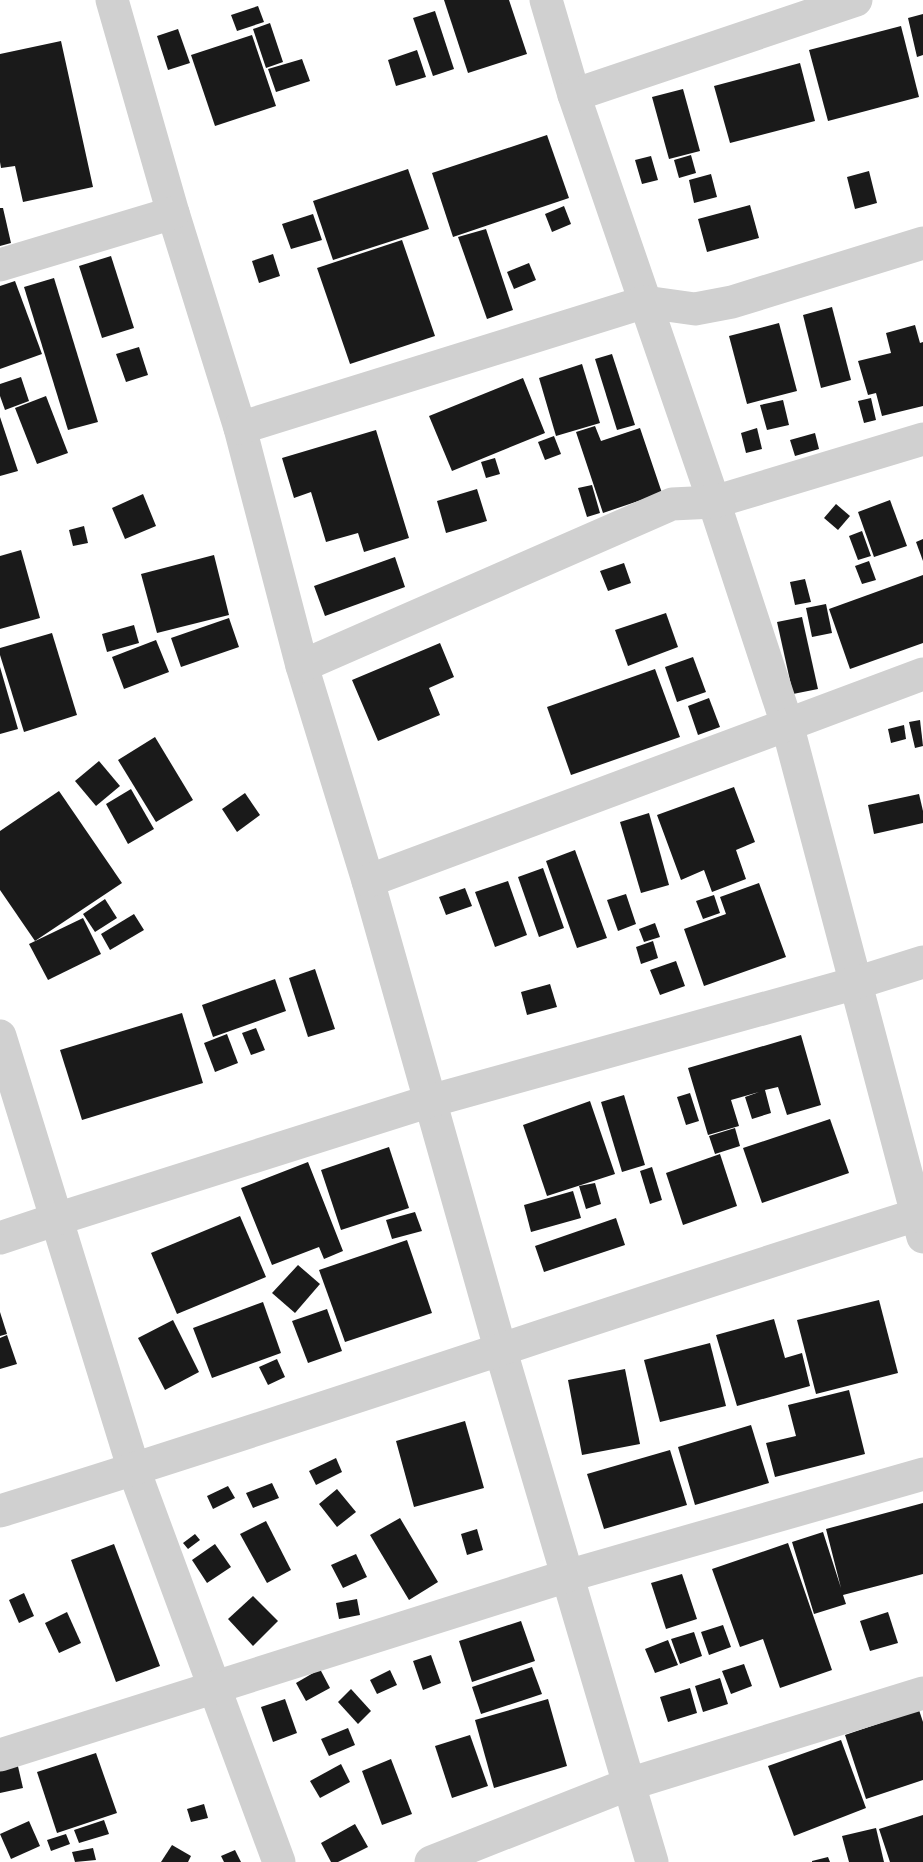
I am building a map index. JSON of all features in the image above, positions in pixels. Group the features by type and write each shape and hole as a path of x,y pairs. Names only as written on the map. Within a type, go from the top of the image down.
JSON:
{"street":[{"path":"112,0 173,213 240,428 302,666 368,881 500,1348 652,1862"},
{"path":"0,1511 134,1470 500,1348 921,1221 787,724 714,502 574,95 546,0"},
{"path":"574,95 856,0"},
{"path":"0,265 173,213"},
{"path":"240,428 645,302 695,309 732,302 923,243"},
{"path":"302,666 672,504 714,502 923,439"},
{"path":"368,881 923,674"},
{"path":"0,1238 430,1101 856,983 923,962"},
{"path":"0,1036 134,1470 279,1862"},
{"path":"0,1755 567,1576 923,1474"},
{"path":"431,1862 629,1784 923,1693"}],"building":[{"path":"444,0 509,0 527,54 468,73"},
{"path":"258,6 264,22 237,31 231,15"},
{"path":"435,11 454,69 433,76 413,18"},
{"path":"923,14 923,55 917,57 908,18"},
{"path":"270,23 283,62 266,68 253,29"},
{"path":"901,26 919,97 828,121 809,50"},
{"path":"178,29 190,63 168,70 157,36"},
{"path":"252,35 276,106 215,126 191,55"},
{"path":"61,41 93,187 23,202 15,166 1,168 0,162 0,54"},
{"path":"417,50 426,77 396,86 388,60"},
{"path":"302,59 310,81 276,92 268,69"},
{"path":"800,63 815,121 730,143 714,86"},
{"path":"683,89 700,151 669,159 652,97"},
{"path":"547,135 569,198 453,237 432,173"},
{"path":"691,155 696,173 679,178 674,160"},
{"path":"651,156 658,180 642,184 635,160"},
{"path":"408,169 429,229 333,260 313,201"},
{"path":"869,171 877,203 855,209 847,177"},
{"path":"711,174 717,197 694,203 689,180"},
{"path":"750,205 759,238 707,252 698,219"},
{"path":"564,206 571,224 552,232 545,214"},
{"path":"0,208 3,208 11,243 0,246"},
{"path":"313,214 322,240 291,249 282,224"},
{"path":"486,229 513,310 487,319 458,237"},
{"path":"402,240 435,336 350,364 317,268"},
{"path":"273,254 280,276 259,283 252,261"},
{"path":"111,256 134,328 102,338 79,266"},
{"path":"529,263 536,280 514,289 507,272"},
{"path":"54,278 98,422 68,430 24,287"},
{"path":"15,281 42,354 0,369 0,286"},
{"path":"832,307 851,380 821,388 803,315"},
{"path":"779,323 797,391 747,404 729,336"},
{"path":"915,325 920,343 923,342 923,406 882,416 876,393 868,395 858,361 891,353 886,333"},
{"path":"139,347 148,375 126,382 116,354"},
{"path":"612,354 635,425 617,430 595,359"},
{"path":"582,364 600,423 556,436 539,378"},
{"path":"21,377 29,401 5,410 0,396 0,384"},
{"path":"523,378 545,433 452,471 429,416"},
{"path":"46,396 68,453 37,464 15,408"},
{"path":"871,398 876,420 864,423 858,401"},
{"path":"783,400 789,425 767,430 760,405"},
{"path":"0,417 18,471 0,476"},
{"path":"595,426 601,441 640,428 662,493 603,513 576,432"},
{"path":"757,428 762,449 746,453 741,433"},
{"path":"376,430 409,538 364,552 358,533 326,542 311,492 294,498 282,458"},
{"path":"815,433 819,449 795,456 790,440"},
{"path":"554,436 561,454 545,460 538,442"},
{"path":"495,458 500,474 486,478 481,462"},
{"path":"592,485 600,513 587,517 578,488"},
{"path":"477,489 487,521 446,533 437,501"},
{"path":"143,494 156,526 125,539 112,508"},
{"path":"890,500 907,546 874,557 858,512"},
{"path":"836,504 850,516 838,530 824,518"},
{"path":"84,526 88,543 73,546 69,530"},
{"path":"862,531 871,556 858,560 849,536"},
{"path":"923,539 923,561 916,542"},
{"path":"21,550 40,618 0,629 0,556"},
{"path":"214,555 229,615 157,633 141,574"},
{"path":"395,557 405,587 325,616 314,586"},
{"path":"869,561 876,580 862,584 855,566"},
{"path":"624,563 631,583 608,591 600,571"},
{"path":"923,575 923,643 850,669 829,609"},
{"path":"805,579 811,602 795,605 790,582"},
{"path":"826,604 832,633 812,637 806,608"},
{"path":"666,613 678,647 628,666 615,630"},
{"path":"802,617 818,689 793,694 777,622"},
{"path":"229,618 239,647 181,667 171,638"},
{"path":"134,625 139,643 107,652 102,634"},
{"path":"52,633 77,715 24,732 0,655 0,648"},
{"path":"156,640 169,672 124,689 112,657"},
{"path":"440,643 454,677 429,688 440,715 378,741 352,680"},
{"path":"693,657 706,692 677,702 665,667"},
{"path":"0,667 18,729 0,734"},
{"path":"655,669 680,737 571,775 547,707"},
{"path":"709,698 720,727 698,735 688,706"},
{"path":"920,720 923,746 915,748 909,722"},
{"path":"904,725 906,739 891,743 888,729"},
{"path":"155,737 193,800 156,822 118,760"},
{"path":"99,761 120,786 96,806 75,781"},
{"path":"734,787 755,842 736,850 746,879 712,892 704,870 681,880 657,815"},
{"path":"131,789 154,829 128,844 106,804"},
{"path":"59,791 122,883 35,941 0,890 0,831"},
{"path":"245,793 260,815 237,832 222,809"},
{"path":"919,794 923,823 874,834 868,805"},
{"path":"649,813 669,885 641,893 620,822"},
{"path":"575,850 607,938 577,948 546,861"},
{"path":"543,868 564,928 539,937 518,877"},
{"path":"508,881 527,935 495,947 475,892"},
{"path":"759,883 786,957 704,986 684,929 726,914 720,897"},
{"path":"465,888 472,906 446,915 439,897"},
{"path":"626,894 636,924 618,931 607,900"},
{"path":"714,895 720,913 703,919 696,901"},
{"path":"105,899 117,918 95,932 83,914"},
{"path":"134,914 144,930 110,950 101,934"},
{"path":"83,918 101,954 48,980 29,944"},
{"path":"655,923 660,937 644,942 639,929"},
{"path":"653,941 658,958 641,964 636,947"},
{"path":"676,961 685,986 660,995 650,970"},
{"path":"315,969 335,1029 308,1037 289,978"},
{"path":"275,979 286,1011 213,1037 202,1005"},
{"path":"550,984 557,1007 527,1015 521,992"},
{"path":"182,1013 203,1083 82,1120 60,1050"},
{"path":"256,1028 265,1050 251,1055 242,1033"},
{"path":"227,1034 238,1063 215,1072 204,1043"},
{"path":"801,1035 821,1105 787,1115 778,1087 765,1090 771,1113 752,1119 745,1097 759,1092 731,1100 739,1126 708,1135 688,1068"},
{"path":"690,1093 699,1121 686,1125 677,1097"},
{"path":"624,1095 645,1165 622,1172 601,1102"},
{"path":"590,1101 615,1174 547,1196 523,1125"},
{"path":"830,1119 849,1173 762,1203 743,1148"},
{"path":"735,1128 740,1146 715,1154 709,1136"},
{"path":"389,1147 409,1208 341,1230 321,1170"},
{"path":"720,1154 737,1206 683,1225 666,1173"},
{"path":"308,1162 343,1251 324,1259 319,1247 272,1265 241,1188"},
{"path":"652,1167 662,1200 650,1204 640,1171"},
{"path":"595,1183 601,1204 586,1209 579,1186"},
{"path":"573,1191 581,1218 531,1232 524,1205"},
{"path":"415,1212 422,1231 392,1239 386,1220"},
{"path":"240,1216 266,1277 177,1314 151,1253"},
{"path":"616,1218 625,1245 544,1272 535,1246"},
{"path":"407,1240 432,1313 345,1342 319,1270"},
{"path":"298,1265 320,1284 295,1313 272,1293"},
{"path":"879,1300 898,1373 816,1394 797,1320"},
{"path":"263,1302 281,1353 212,1378 193,1328"},
{"path":"327,1309 342,1351 308,1363 292,1321"},
{"path":"0,1312 7,1334 0,1336"},
{"path":"774,1319 785,1358 802,1353 810,1386 737,1406 716,1335"},
{"path":"173,1320 199,1372 165,1390 138,1338"},
{"path":"7,1335 17,1364 0,1369 0,1338"},
{"path":"710,1343 726,1406 660,1422 644,1360"},
{"path":"277,1359 285,1377 268,1385 259,1367"},
{"path":"625,1369 640,1444 582,1455 568,1380"},
{"path":"849,1390 865,1454 775,1477 766,1443 796,1436 788,1405"},
{"path":"465,1421 484,1488 414,1507 396,1441"},
{"path":"751,1425 769,1483 695,1505 678,1447"},
{"path":"670,1450 687,1505 604,1529 587,1474"},
{"path":"336,1458 342,1472 316,1485 309,1471"},
{"path":"272,1483 279,1498 253,1508 246,1493"},
{"path":"228,1486 235,1498 213,1509 207,1496"},
{"path":"337,1489 356,1512 337,1527 319,1504"},
{"path":"923,1503 923,1574 843,1595 846,1604 814,1614 792,1542 823,1532 841,1588 826,1529"},
{"path":"400,1518 438,1582 409,1600 370,1535"},
{"path":"266,1521 291,1570 267,1583 240,1534"},
{"path":"477,1529 483,1550 467,1555 461,1534"},
{"path":"195,1534 200,1540 188,1549 183,1543"},
{"path":"788,1543 832,1670 780,1688 763,1639 740,1647 712,1569"},
{"path":"114,1544 160,1666 116,1682 71,1560"},
{"path":"215,1544 231,1567 207,1583 192,1560"},
{"path":"356,1554 367,1577 343,1588 331,1565"},
{"path":"682,1574 697,1619 666,1629 651,1583"},
{"path":"24,1593 34,1616 19,1623 9,1600"},
{"path":"253,1596 278,1621 253,1646 228,1619"},
{"path":"357,1599 360,1615 339,1619 336,1603"},
{"path":"67,1612 81,1643 59,1653 45,1623"},
{"path":"888,1612 898,1643 870,1651 860,1621"},
{"path":"521,1621 535,1661 472,1682 459,1641"},
{"path":"723,1625 731,1647 709,1655 701,1632"},
{"path":"694,1632 702,1656 680,1664 671,1639"},
{"path":"668,1640 678,1665 655,1673 645,1649"},
{"path":"431,1655 441,1683 423,1690 413,1661"},
{"path":"744,1664 752,1686 731,1694 722,1671"},
{"path":"532,1667 542,1694 481,1714 472,1687"},
{"path":"320,1669 330,1688 306,1701 296,1683"},
{"path":"390,1670 397,1685 377,1694 370,1680"},
{"path":"720,1678 728,1704 703,1712 695,1686"},
{"path":"690,1688 697,1713 668,1722 660,1697"},
{"path":"351,1689 371,1711 358,1724 338,1702"},
{"path":"285,1699 297,1733 273,1742 261,1707"},
{"path":"548,1699 567,1766 494,1788 475,1720"},
{"path":"919,1710 923,1722 923,1780 866,1799 845,1735"},
{"path":"348,1728 355,1745 329,1756 321,1739"},
{"path":"470,1735 488,1786 452,1798 435,1746"},
{"path":"841,1740 866,1808 794,1836 768,1766"},
{"path":"96,1753 117,1813 57,1833 37,1772"},
{"path":"391,1759 412,1814 382,1825 362,1771"},
{"path":"17,1762 23,1788 0,1793 0,1766"},
{"path":"341,1764 350,1782 320,1798 310,1781"},
{"path":"204,1804 208,1818 191,1822 187,1809"},
{"path":"923,1815 923,1862 890,1862 879,1829"},
{"path":"104,1820 109,1834 79,1843 74,1830"},
{"path":"29,1821 40,1846 11,1859 0,1834"},
{"path":"355,1824 368,1847 338,1862 331,1862 321,1843"},
{"path":"876,1828 884,1862 849,1862 842,1836"},
{"path":"66,1834 70,1844 51,1851 47,1840"},
{"path":"172,1845 191,1856 188,1862 161,1862"},
{"path":"93,1848 96,1860 75,1862 72,1852"},
{"path":"235,1850 241,1862 224,1862 221,1856"},
{"path":"828,1857 830,1862 812,1862 812,1861"}]}
